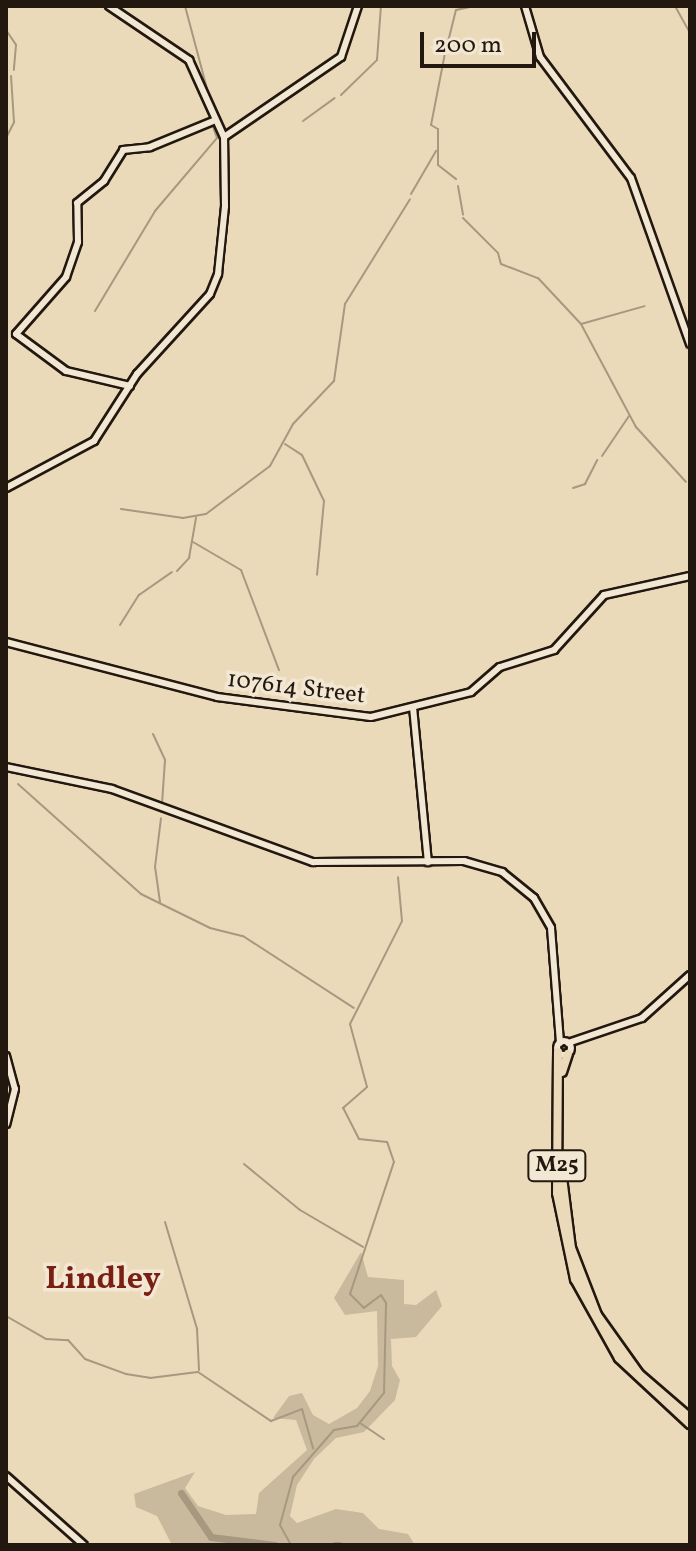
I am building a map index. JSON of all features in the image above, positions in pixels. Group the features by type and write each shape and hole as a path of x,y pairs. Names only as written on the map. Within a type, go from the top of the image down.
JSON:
{"main road":[{"name":"M25","path":"565,1047 561,1169 574,1259 615,1343 690,1418"},
{"name":"M25","path":"565,1047 557,1193 575,1279 626,1368 690,1424"}],"street":[{"path":"6,488 83,450 107,425 130,386 214,286 225,206 224,137 213,121 192,64 109,6"},
{"path":"224,137 341,57 358,6"},
{"path":"525,6 540,57 631,178 690,344"},
{"path":"130,386 63,370 16,334 66,277 77,245 77,203 104,181 123,150 150,147 213,121"},
{"name":"107614 Street","path":"6,642 231,700 365,718 471,692 500,667 548,654 604,595 690,576"},
{"path":"413,707 428,862"},
{"name":"M25","path":"6,767 112,789 305,860 360,866 428,862 484,865 534,898 554,936 565,1047"},
{"path":"565,1047 642,1018 689,980"},
{"path":"6,1056 15,1089 6,1124"},
{"path":"6,1476 84,1545"}],"shaded area":[{"path":"361,1252 368,1277 404,1280 404,1304 416,1305 436,1290 442,1306 416,1337 391,1339 392,1366 400,1380 395,1400 364,1432 336,1438 314,1459 297,1485 290,1516 297,1523 336,1509 363,1513 379,1529 408,1534 415,1545 172,1545 157,1516 136,1507 134,1494 195,1472 185,1488 198,1506 226,1515 256,1514 259,1493 307,1450 296,1420 273,1418 289,1396 302,1393 313,1415 329,1424 357,1408 370,1391 378,1366 377,1311 345,1315 334,1298"}],"waterway":[{"path":"185,6 209,96"},
{"path":"341,95 377,60 381,6"},
{"path":"447,46 456,10 475,6"},
{"path":"675,6 690,33"},
{"path":"6,30 16,45 14,70"},
{"path":"446,48 431,125 438,129 438,165 456,179"},
{"path":"6,138 14,122 11,76"},
{"path":"303,121 335,98"},
{"path":"95,311 155,211 217,138 213,127"},
{"path":"411,194 436,151"},
{"path":"458,186 463,215"},
{"path":"121,509 183,518 206,514 270,466 293,424 334,381 345,304 410,199"},
{"path":"463,218 498,253 501,264 538,278 581,324 636,427 686,482"},
{"path":"581,324 645,306"},
{"path":"602,456 629,416"},
{"path":"285,444 302,455 324,501 317,575"},
{"path":"573,488 585,484 597,460"},
{"path":"177,571 189,558 196,518"},
{"path":"193,542 241,570 279,670"},
{"path":"120,625 139,595 172,572"},
{"path":"153,734 165,760 162,804"},
{"path":"18,784 141,894 210,928 243,936 354,1008"},
{"path":"160,902 155,867 161,818"},
{"path":"291,1545 280,1525 293,1477 334,1430 357,1426 384,1393 386,1303 381,1295 364,1308 350,1294 394,1162 387,1142 359,1139 343,1108 367,1087 350,1024 402,921 398,877"},
{"path":"244,1164 300,1210 363,1247"},
{"path":"165,1222 197,1329 199,1370"},
{"path":"6,1316 46,1339 68,1340 85,1359 126,1374 150,1378 198,1372 271,1421 302,1409 313,1448"},
{"path":"360,1423 384,1439"},
{"path":"181,1493 211,1537 275,1545"}],"district":[{"name":"Lindley","path":"103,1280"}]}
